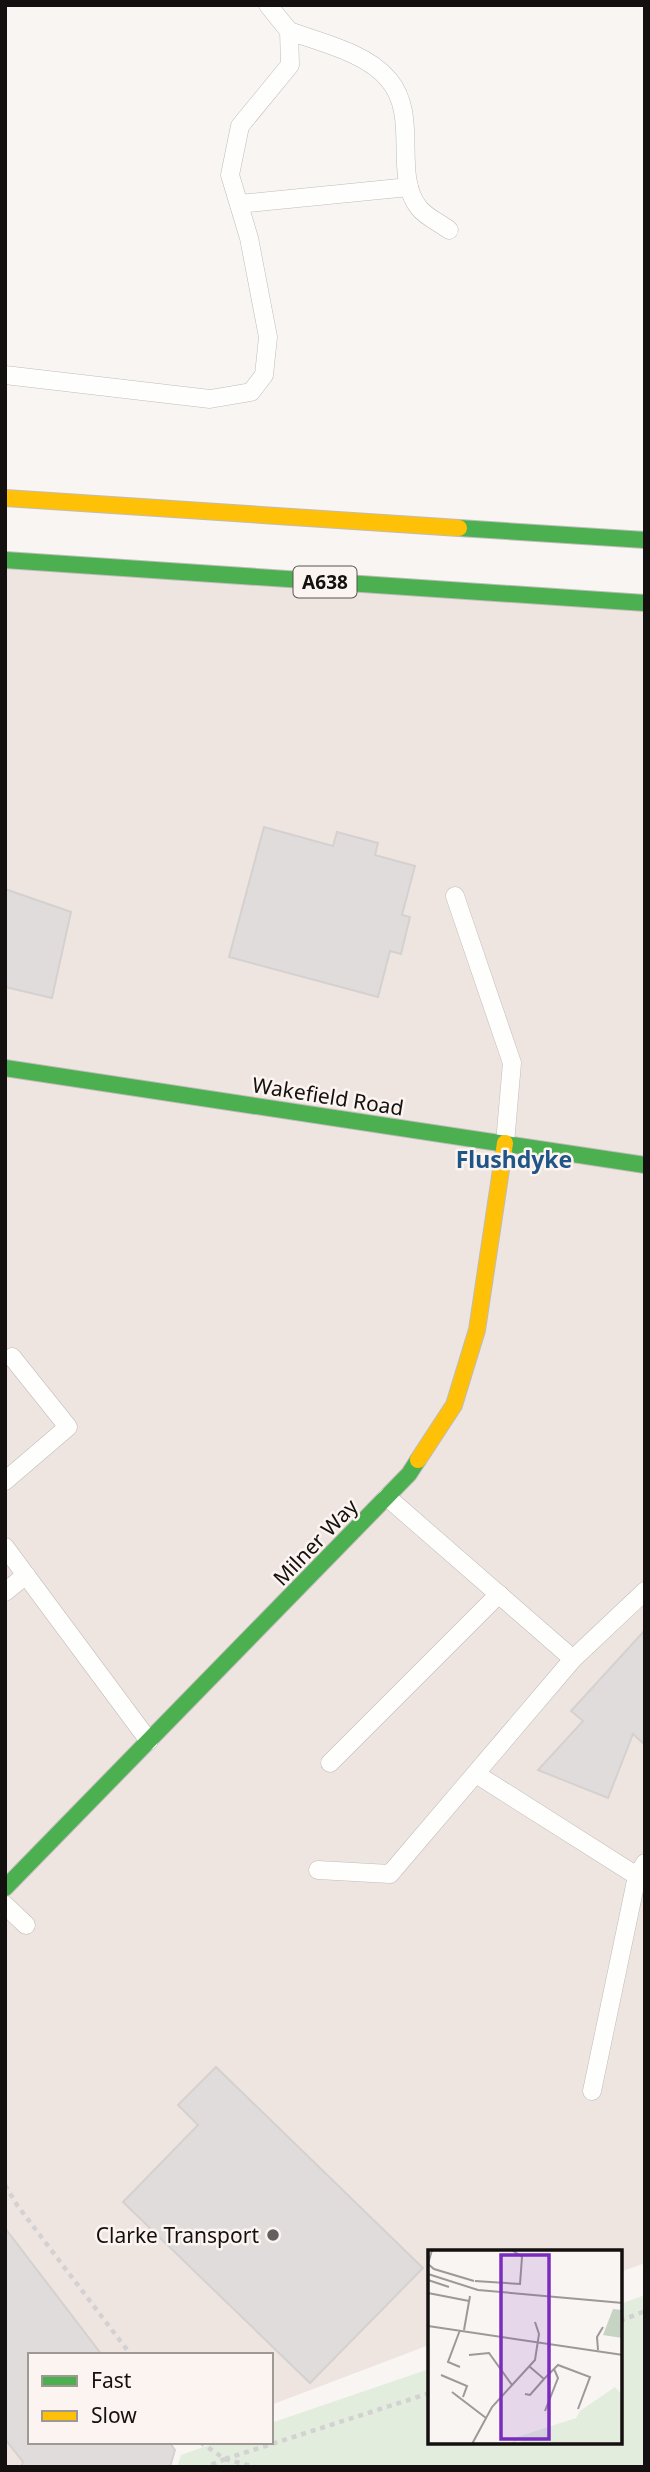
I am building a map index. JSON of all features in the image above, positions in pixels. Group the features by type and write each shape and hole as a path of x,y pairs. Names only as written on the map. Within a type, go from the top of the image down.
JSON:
{"main road":[{"path":"5,498 645,540"},
{"name":"A638","path":"5,560 645,603"},
{"name":"Wakefield Road","path":"5,1068 645,1165"},
{"name":"Milner Way","path":"5,1888 409,1474 454,1405 477,1330 505,1143"}],"lane":[{"path":"268,5 289,31 350,52 389,80 405,114 409,187 419,208 449,230"},
{"path":"5,375 211,399 251,392 264,375 268,337 249,238 230,175 240,126 290,65 289,31"},
{"path":"239,204 409,187"},
{"path":"455,896 512,1063 505,1143"},
{"path":"5,1481 68,1427 12,1357"},
{"path":"387,1497 573,1659"},
{"path":"5,1547 149,1741"},
{"path":"5,1592 26,1575"},
{"path":"318,1870 390,1874 573,1659 645,1591"},
{"path":"330,1763 499,1594"},
{"path":"475,1774 641,1870 592,2091"},
{"path":"5,1905 26,1926"}],"path":[{"path":"5,2185 17,2205 129,2353"},
{"path":"622,2319 645,2311"},
{"path":"273,2443 428,2393"},
{"path":"203,2444 225,2459 255,2467"},
{"path":"206,2467 271,2444"}],"shaded area":[{"path":"5,560 645,603 645,2263 622,2271 622,2250 428,2250 428,2345 273,2404 273,2353 28,2353 28,2444 172,2444 161,2467 5,2467"}],"green space":[{"path":"645,2295 645,2467 177,2467 181,2455 211,2444 273,2444 273,2422 428,2369 428,2444 622,2444 622,2303"}],"building":[{"path":"264,827 333,846 337,832 378,843 375,855 415,866 402,915 410,917 401,954 390,951 378,997 229,957"},
{"path":"5,889 71,912 52,998 5,987"},
{"path":"645,1630 645,1745 633,1734 608,1798 538,1770 583,1721 571,1711"},
{"name":"Clarke Transport","path":"216,2067 423,2268 310,2383 123,2202 198,2125 178,2105"},
{"path":"5,2228 100,2353 28,2353 28,2444 170,2444 175,2450 170,2467 21,2467 23,2462 5,2439"}],"traffic: fast":[{"path":"459,528 645,540"},
{"path":"5,560 645,603"},
{"path":"5,1068 645,1165"},
{"path":"5,1888 409,1474 418,1460"}],"traffic: slow":[{"path":"5,498 459,528"},
{"path":"418,1460 454,1405 477,1330 505,1143"}],"place":[{"name":"Clarke Transport","path":"273,2235"}],"district":[{"name":"Flushdyke","path":"514,1159"}]}
